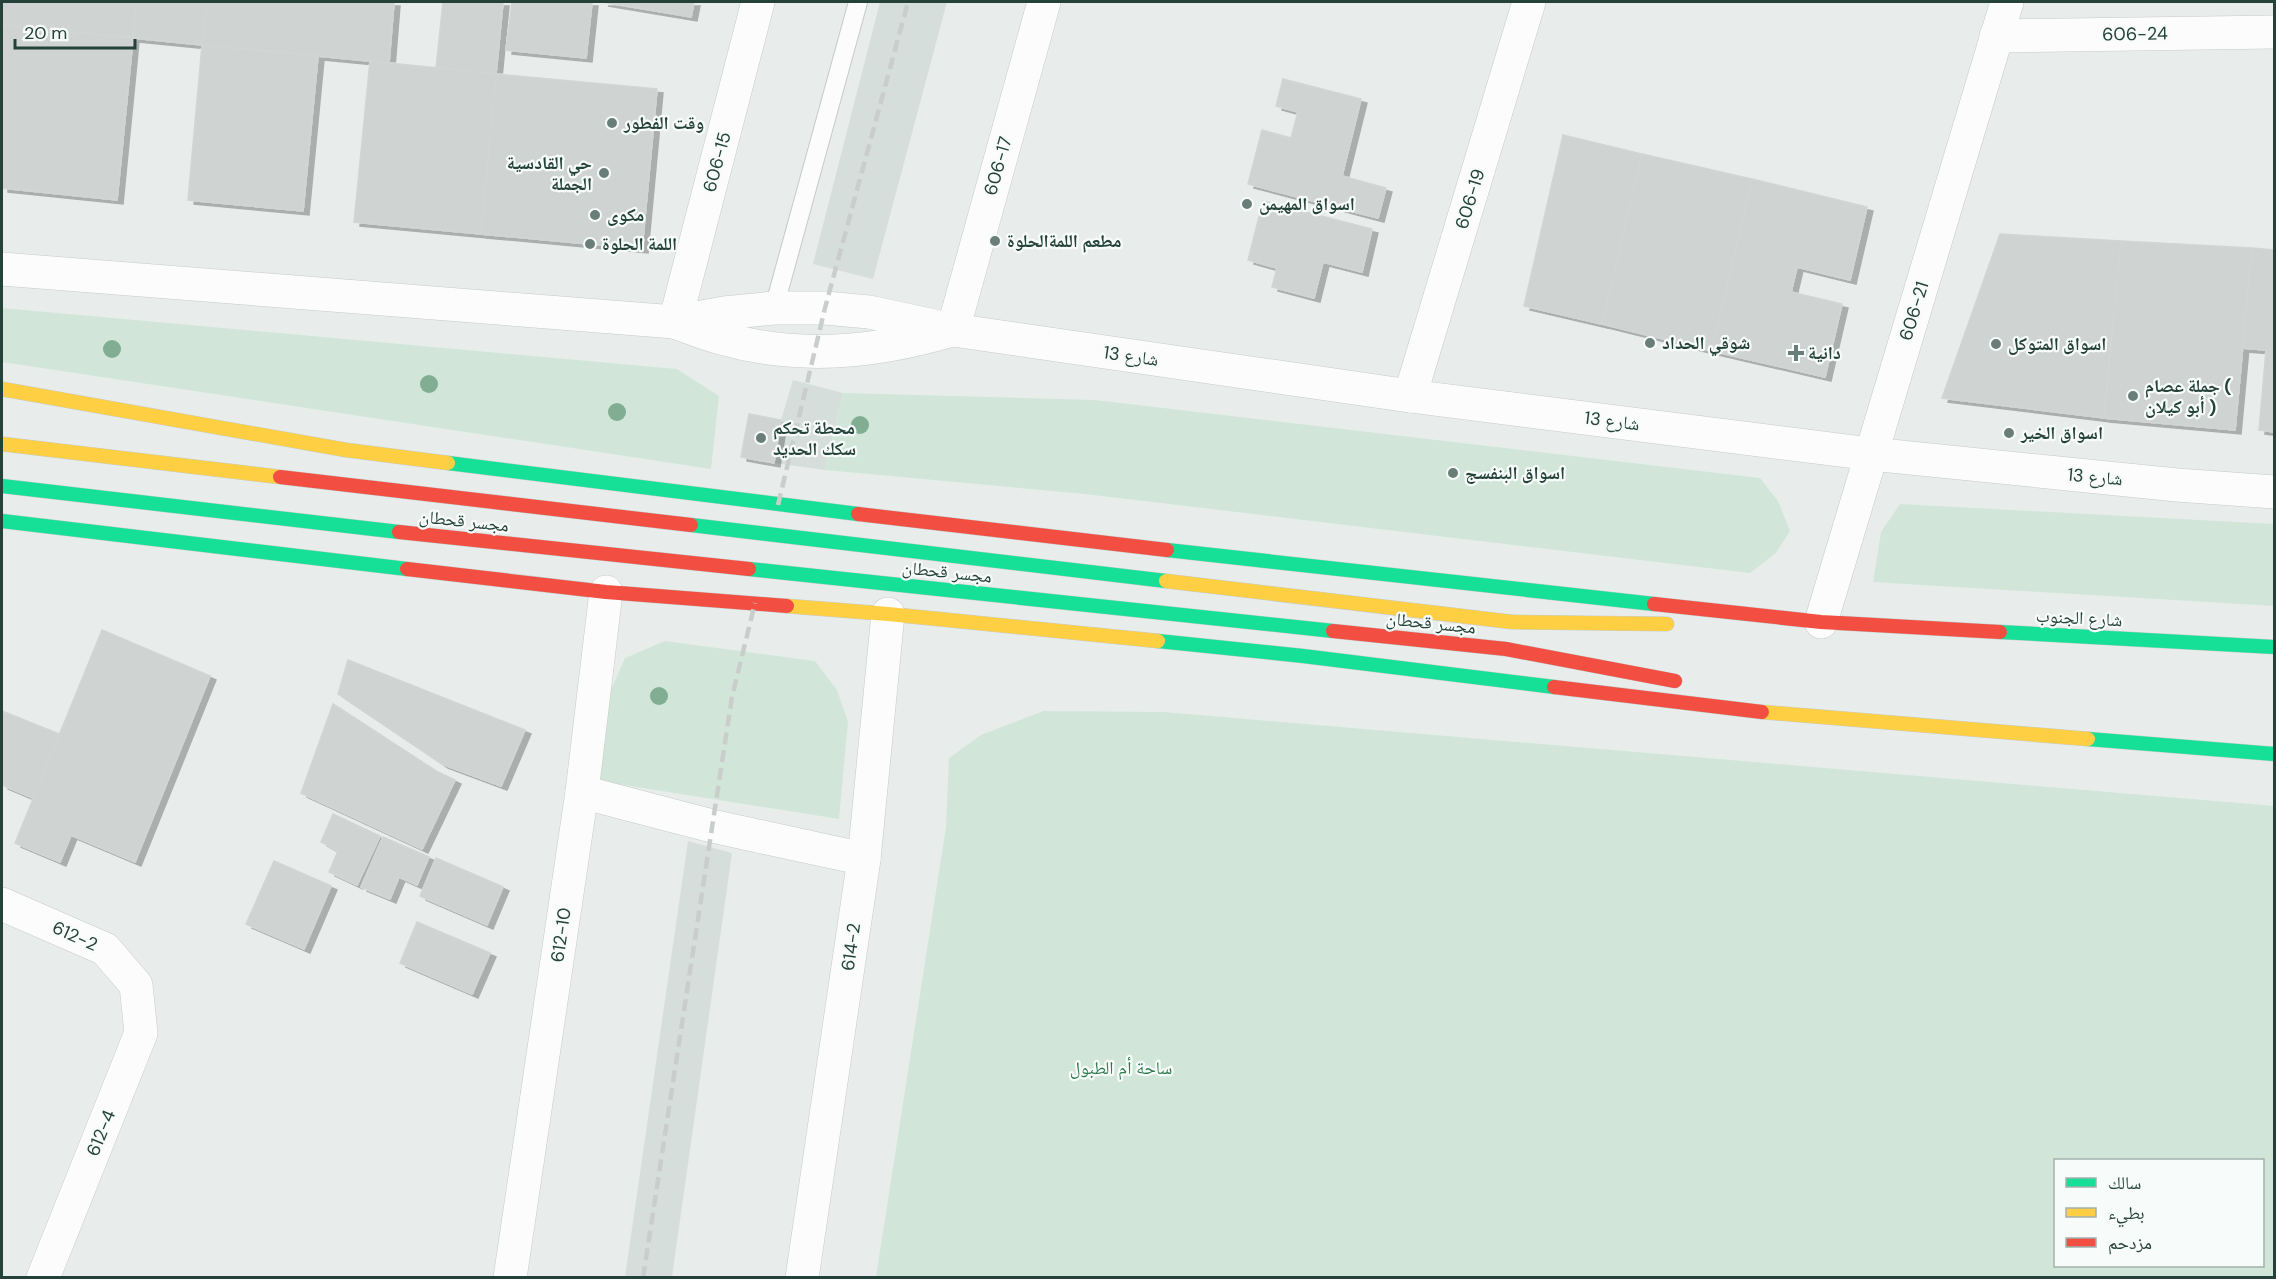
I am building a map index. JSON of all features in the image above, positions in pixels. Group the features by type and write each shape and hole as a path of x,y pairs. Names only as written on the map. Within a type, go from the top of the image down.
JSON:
{"main road":[{"path":"2,389 346,450 778,505 1302,566 1882,626"},
{"name":"مجسر قحطان","path":"2,444 1512,622 1679,624"},
{"name":"مجسر قحطان","path":"2,486 287,520 1506,649 1689,684"},
{"path":"2,521 606,591 888,615 1303,656 1800,717 2274,754"},
{"path":"1714,624 1882,626"},
{"name":"شارع الجنوب","path":"1882,626 2274,647"},
{"path":"1758,698 1885,722"}],"street":[{"name":"606-15","path":"675,322 758,2"},
{"name":"606-17","path":"953,330 1044,2"},
{"name":"606-19","path":"1410,396 1529,2"},
{"name":"606-21","path":"1821,621 2007,2"},
{"name":"606-24","path":"1996,36 2274,32"},
{"path":"2,269 675,322 721,338 767,348 815,352 862,351 908,343 953,330"},
{"name":"شارع 13","path":"675,322 724,313 774,308 825,308 869,312 953,330 1410,396 1871,454 2274,492"},
{"name":"612-10","path":"510,1278 582,792 606,591"},
{"name":"614-2","path":"802,1278 864,859 888,615"},
{"path":"582,792 712,826 864,859"},
{"name":"612-2","path":"2,904 105,949 136,985"},
{"name":"612-4","path":"43,1278 141,1033 136,985"}],"lane":[{"path":"774,308 858,2"}],"shaded area":[{"path":"880,2 947,2 873,279 813,264"},
{"path":"793,380 843,393 825,470 774,463 781,420"},
{"path":"688,841 732,853 672,1277 625,1277"}],"green space":[{"path":"2,308 677,369 719,396 711,469 2,362"},
{"path":"843,393 1095,400 1760,478 1778,501 1790,531 1776,553 1750,573 1085,494 825,470"},
{"path":"1900,504 2274,524 2274,606 1873,582 1881,532"},
{"path":"665,641 815,661 837,690 848,722 839,819 599,781 606,701 625,658"},
{"name":"ساحة أم الطبول","path":"1043,711 1164,712 2274,806 2274,1277 876,1277 946,827 949,758 981,735"}],"building":[{"path":"2,2 136,2 133,38 2,25"},
{"path":"136,2 207,2 202,45 133,38"},
{"path":"207,2 394,2 389,63 202,45"},
{"path":"443,2 503,2 496,74 436,68"},
{"path":"512,2 592,2 586,58 506,50"},
{"path":"602,2 694,2 691,17"},
{"path":"2,25 133,38 117,200 2,188"},
{"path":"202,45 318,56 303,211 188,200"},
{"path":"370,61 496,74 481,234 354,222"},
{"path":"496,74 657,89 642,249 481,234"},
{"path":"1283,79 1361,99 1342,176 1386,188 1378,218 1248,184 1262,130 1291,138 1298,112 1276,106"},
{"path":"1563,135 1642,154 1602,324 1524,306"},
{"path":"1642,154 1752,179 1712,351 1602,324"},
{"path":"1752,179 1867,207 1850,280 1797,267 1791,292 1842,304 1825,377 1712,351"},
{"path":"1263,201 1372,229 1362,272 1323,262 1314,298 1272,287 1277,268 1248,260"},
{"path":"2000,234 2121,241 2104,418 1942,398"},
{"path":"2121,241 2252,248 2235,430 2104,418"},
{"path":"2252,248 2274,250 2274,432 2259,430 2266,350 2242,348"},
{"name":"محطة تحكم سكك الحديد","path":"749,414 781,420 774,463 741,457"},
{"path":"102,630 210,676 135,862 71,835 60,862 15,843"},
{"path":"348,660 525,730 501,786 442,764 338,694"},
{"path":"333,704 436,771 455,780 422,849 301,793"},
{"path":"2,711 59,734 33,798 2,785"},
{"path":"333,814 380,836 357,885 329,872 338,851 321,842"},
{"path":"383,837 429,857 417,885 399,877 390,899 361,887"},
{"path":"436,858 503,887 487,925 420,896"},
{"path":"274,861 331,886 304,949 246,924"},
{"path":"417,922 490,953 472,994 400,963"}],"railway":[{"path":"778,505 825,308 908,2"},
{"path":"643,1278 732,697 755,603"}],"traffic: fast":[{"path":"448,463 858,514"},
{"path":"2,486 399,532"},
{"path":"2,521 407,569"},
{"path":"691,525 1166,581"},
{"path":"1167,550 1654,604"},
{"path":"749,569 1333,631"},
{"path":"2000,632 2274,647"},
{"path":"1158,641 1303,656 1554,687"},
{"path":"2088,739 2274,754"}],"traffic: slow":[{"path":"2,389 346,450 448,463"},
{"path":"2,444 280,477"},
{"path":"1166,581 1512,622"},
{"path":"787,606 1158,641"},
{"path":"1512,622 1667,624"},
{"path":"1762,712 2088,739"}],"traffic: jam":[{"path":"280,477 691,525"},
{"path":"858,514 1167,550"},
{"path":"399,532 749,569"},
{"path":"407,569 606,592 787,606"},
{"path":"1654,604 1821,622 2000,632"},
{"path":"1333,631 1506,649"},
{"path":"1506,649 1675,681"},
{"path":"1554,687 1762,712"}],"place":[{"name":"وقت الفطور","path":"612,123"},
{"name":"حي القادسية الجملة","path":"604,173"},
{"name":"اسواق المهيمن","path":"1247,204"},
{"name":"مكوى","path":"595,215"},
{"name":"مطعم اللمةالحلوة","path":"995,241"},
{"name":"اللمة الحلوة","path":"590,244"},
{"name":"شوقي الحداد","path":"1650,343"},
{"name":"اسواق المتوكل","path":"1996,344"},
{"name":"دانية","path":"1796,353"},
{"name":"جملة عصام ( أبو كيلان )","path":"2133,396"},
{"name":"اسواق الخير","path":"2009,433"},
{"name":"محطة تحكم سكك الحديد","path":"761,438"},
{"name":"اسواق البنفسج","path":"1453,473"}]}
